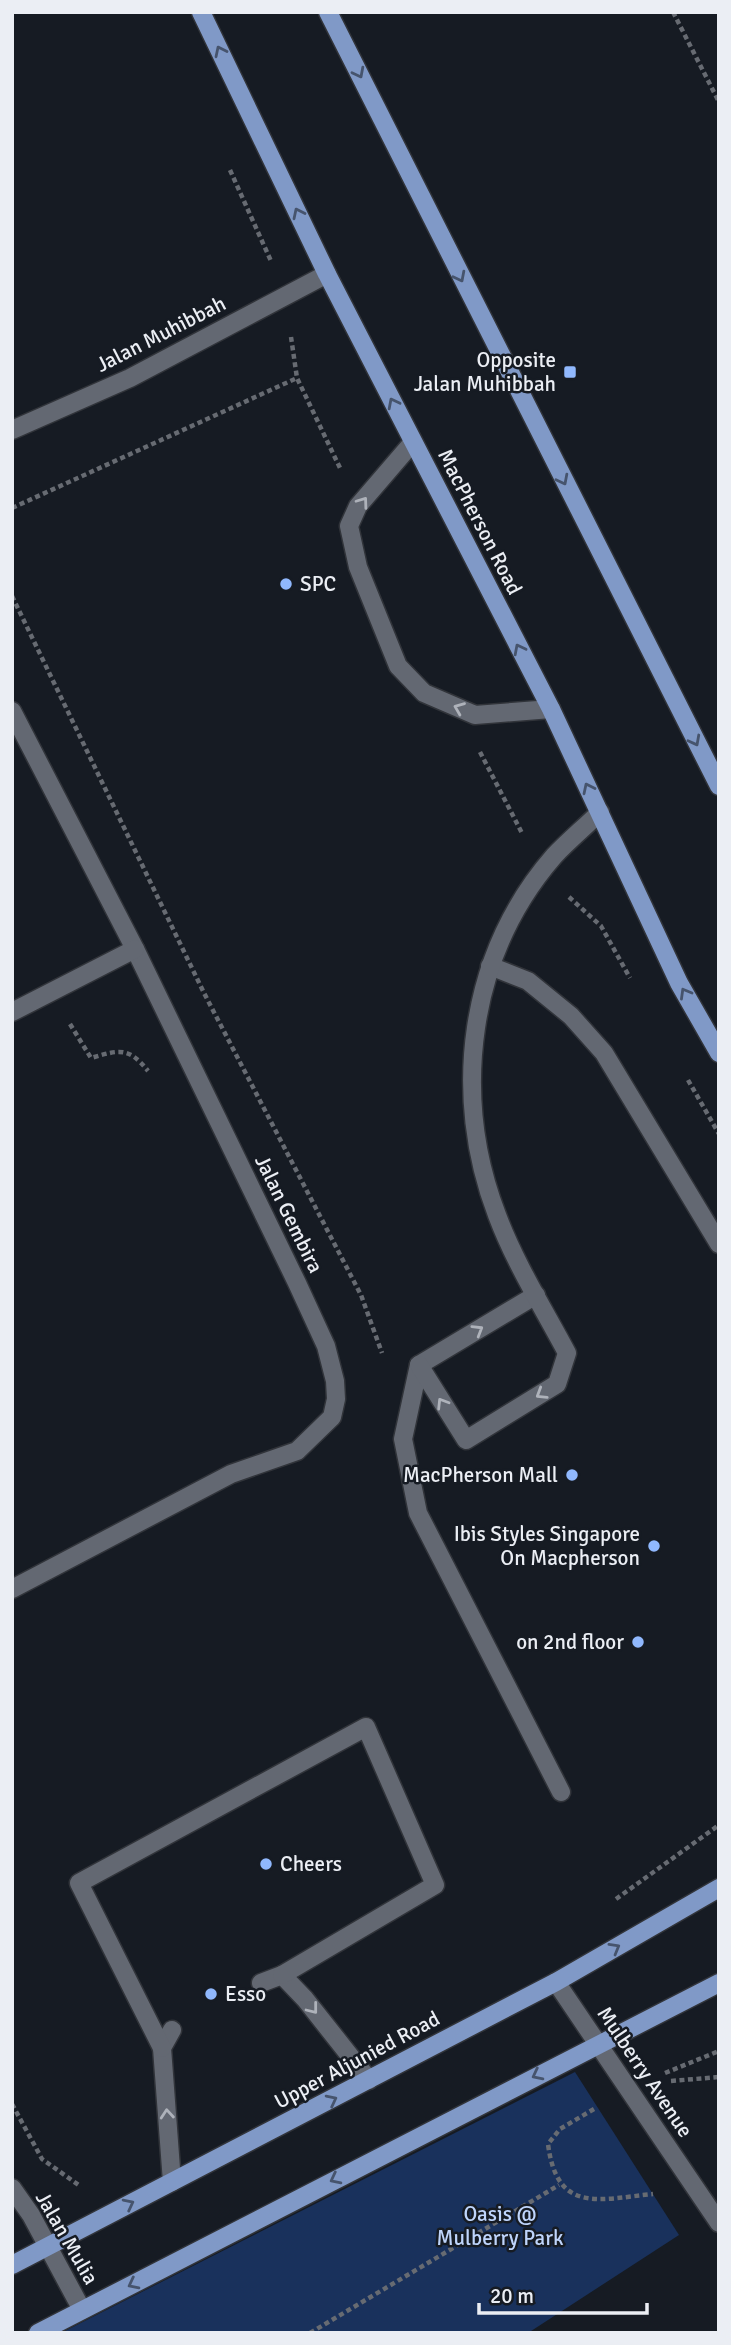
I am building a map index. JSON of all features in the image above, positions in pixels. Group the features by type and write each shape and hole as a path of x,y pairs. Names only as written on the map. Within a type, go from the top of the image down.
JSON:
{"main road":[{"name":"MacPherson Road","path":"201,12 327,274 551,709 679,983 719,1053"},
{"path":"328,12 719,786"},
{"name":"Upper Aljunied Road","path":"12,2265 556,1982 719,1888"},
{"path":"38,2333 719,1983"}],"street":[{"name":"Jalan Muhibbah","path":"12,430 130,378 327,274"},
{"path":"413,442 358,506 349,526 358,567 398,666 424,693 475,715 551,709"},
{"name":"Jalan Gembira","path":"12,710 135,949 309,1308 326,1346 335,1381 336,1399 332,1417 297,1451 231,1474 12,1590"},
{"path":"419,1365 466,1440 556,1384 567,1353 498,1216 479,1156 470,1092 474,1028 490,965 517,908 542,873 554,857 600,812"},
{"path":"12,1012 135,949"},
{"path":"490,965 528,981 570,1016 604,1053 719,1244"},
{"path":"536,1295 419,1365 403,1439 418,1513 561,1792"},
{"path":"172,2182 162,2048 79,1882 366,1727 435,1885 282,1975 261,1983"},
{"path":"282,1975 305,1999 369,2080"},
{"name":"Mulberry Avenue","path":"556,1982 719,2223"},
{"path":"162,2048 172,2030"},
{"name":"Jalan Mulia","path":"12,2188 82,2310"}],"path":[{"path":"673,12 719,102"},
{"path":"225,159 286,294 297,378 358,506"},
{"path":"12,508 297,378"},
{"path":"458,709 542,873 601,926 634,984"},
{"path":"56,989 76,1037 91,1058 119,1050 136,1056 151,1073"},
{"path":"686,1076 719,1135"},
{"path":"612,1902 719,1825"},
{"path":"696,2189 628,2199 597,2200 581,2197 559,2185 553,2173 548,2144 560,2129 629,2088 719,2051"},
{"path":"646,2080 693,2081 719,2077"},
{"path":"12,2104 41,2159 82,2187"},
{"path":"310,2333 559,2185"}],"green space":[{"name":"Oasis @ Mulberry Park","path":"575,2072 679,2235 528,2333 61,2333"}],"place":[{"name":"Opposite Jalan Muhibbah","path":"570,372"},
{"name":"SPC","path":"286,584"},
{"name":"MacPherson Mall","path":"572,1475"},
{"name":"Ibis Styles Singapore On Macpherson","path":"654,1546"},
{"name":"on 2nd floor","path":"638,1642"},
{"name":"Cheers","path":"266,1864"},
{"name":"Esso","path":"211,1994"}]}
